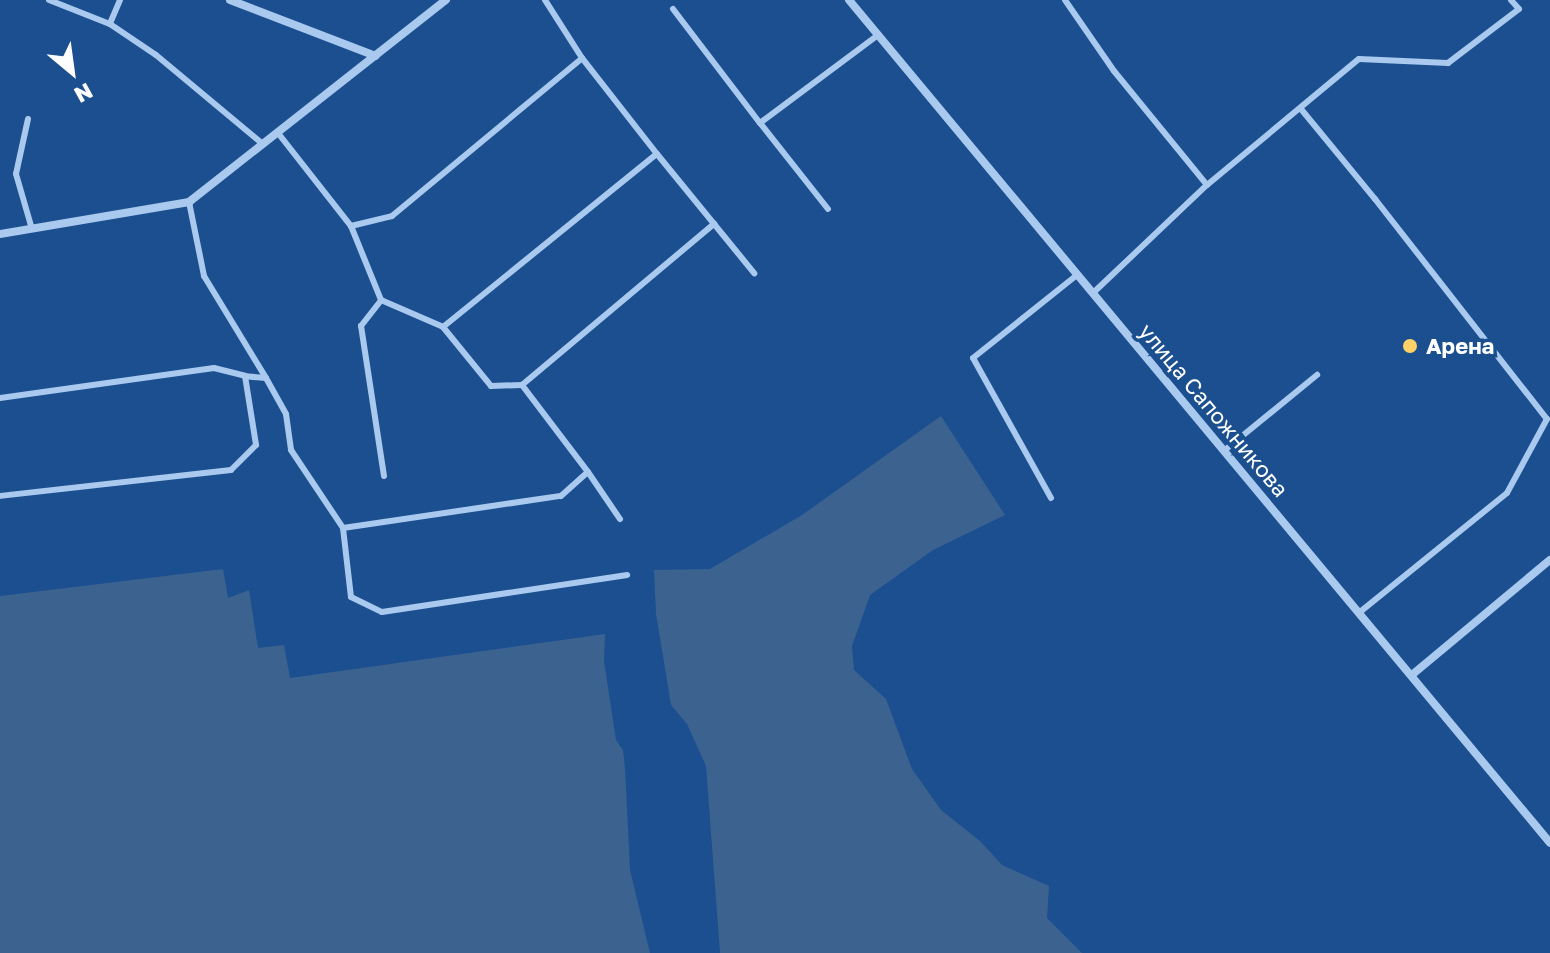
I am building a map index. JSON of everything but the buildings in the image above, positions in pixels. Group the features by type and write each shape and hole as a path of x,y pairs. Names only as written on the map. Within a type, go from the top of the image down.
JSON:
{"street":[{"path":"230,0 376,56"},
{"path":"0,234 189,202 446,0"},
{"name":"улица Сапожникова","path":"849,0 1413,674 1550,843"},
{"path":"1413,674 1550,560"}],"lane":[{"path":"49,0 110,24 156,55 263,144"},
{"path":"110,24 120,0"},
{"path":"545,0 582,58 754,273"},
{"path":"1065,0 1114,71 1207,185"},
{"path":"1093,293 1207,185 1359,59 1448,63 1519,9 1511,0"},
{"path":"673,9 828,209"},
{"path":"760,123 878,35"},
{"path":"351,226 392,216 582,58"},
{"path":"1301,109 1547,419 1507,493 1360,612"},
{"path":"28,119 16,174 32,229"},
{"path":"278,133 351,226 381,300 443,327 491,386 522,385 714,224"},
{"path":"443,327 657,154"},
{"path":"189,202 204,276 286,414 291,450 343,528 351,597 382,612 627,575"},
{"path":"1051,498 973,358 1077,275"},
{"path":"381,300 361,326 384,476"},
{"path":"0,398 214,368 266,378"},
{"path":"1225,450 1317,375"},
{"path":"0,496 231,470 256,445 245,376"},
{"path":"522,385 620,519"},
{"path":"343,528 561,496 588,472"}],"water":[{"path":"941,416 1005,515 933,550 870,595 852,646 854,670 886,699 912,769 941,810 980,841 1002,865 1049,886 1047,918 1082,953 720,953 706,766 687,724 671,705 656,614 654,570 710,569 802,515"},
{"path":"223,569 228,598 249,590 258,648 284,645 290,678 605,634 604,661 616,740 623,750 625,768 630,870 650,953 0,953 0,596"}],"place":[{"name":"Арена","path":"1410,346"}]}
